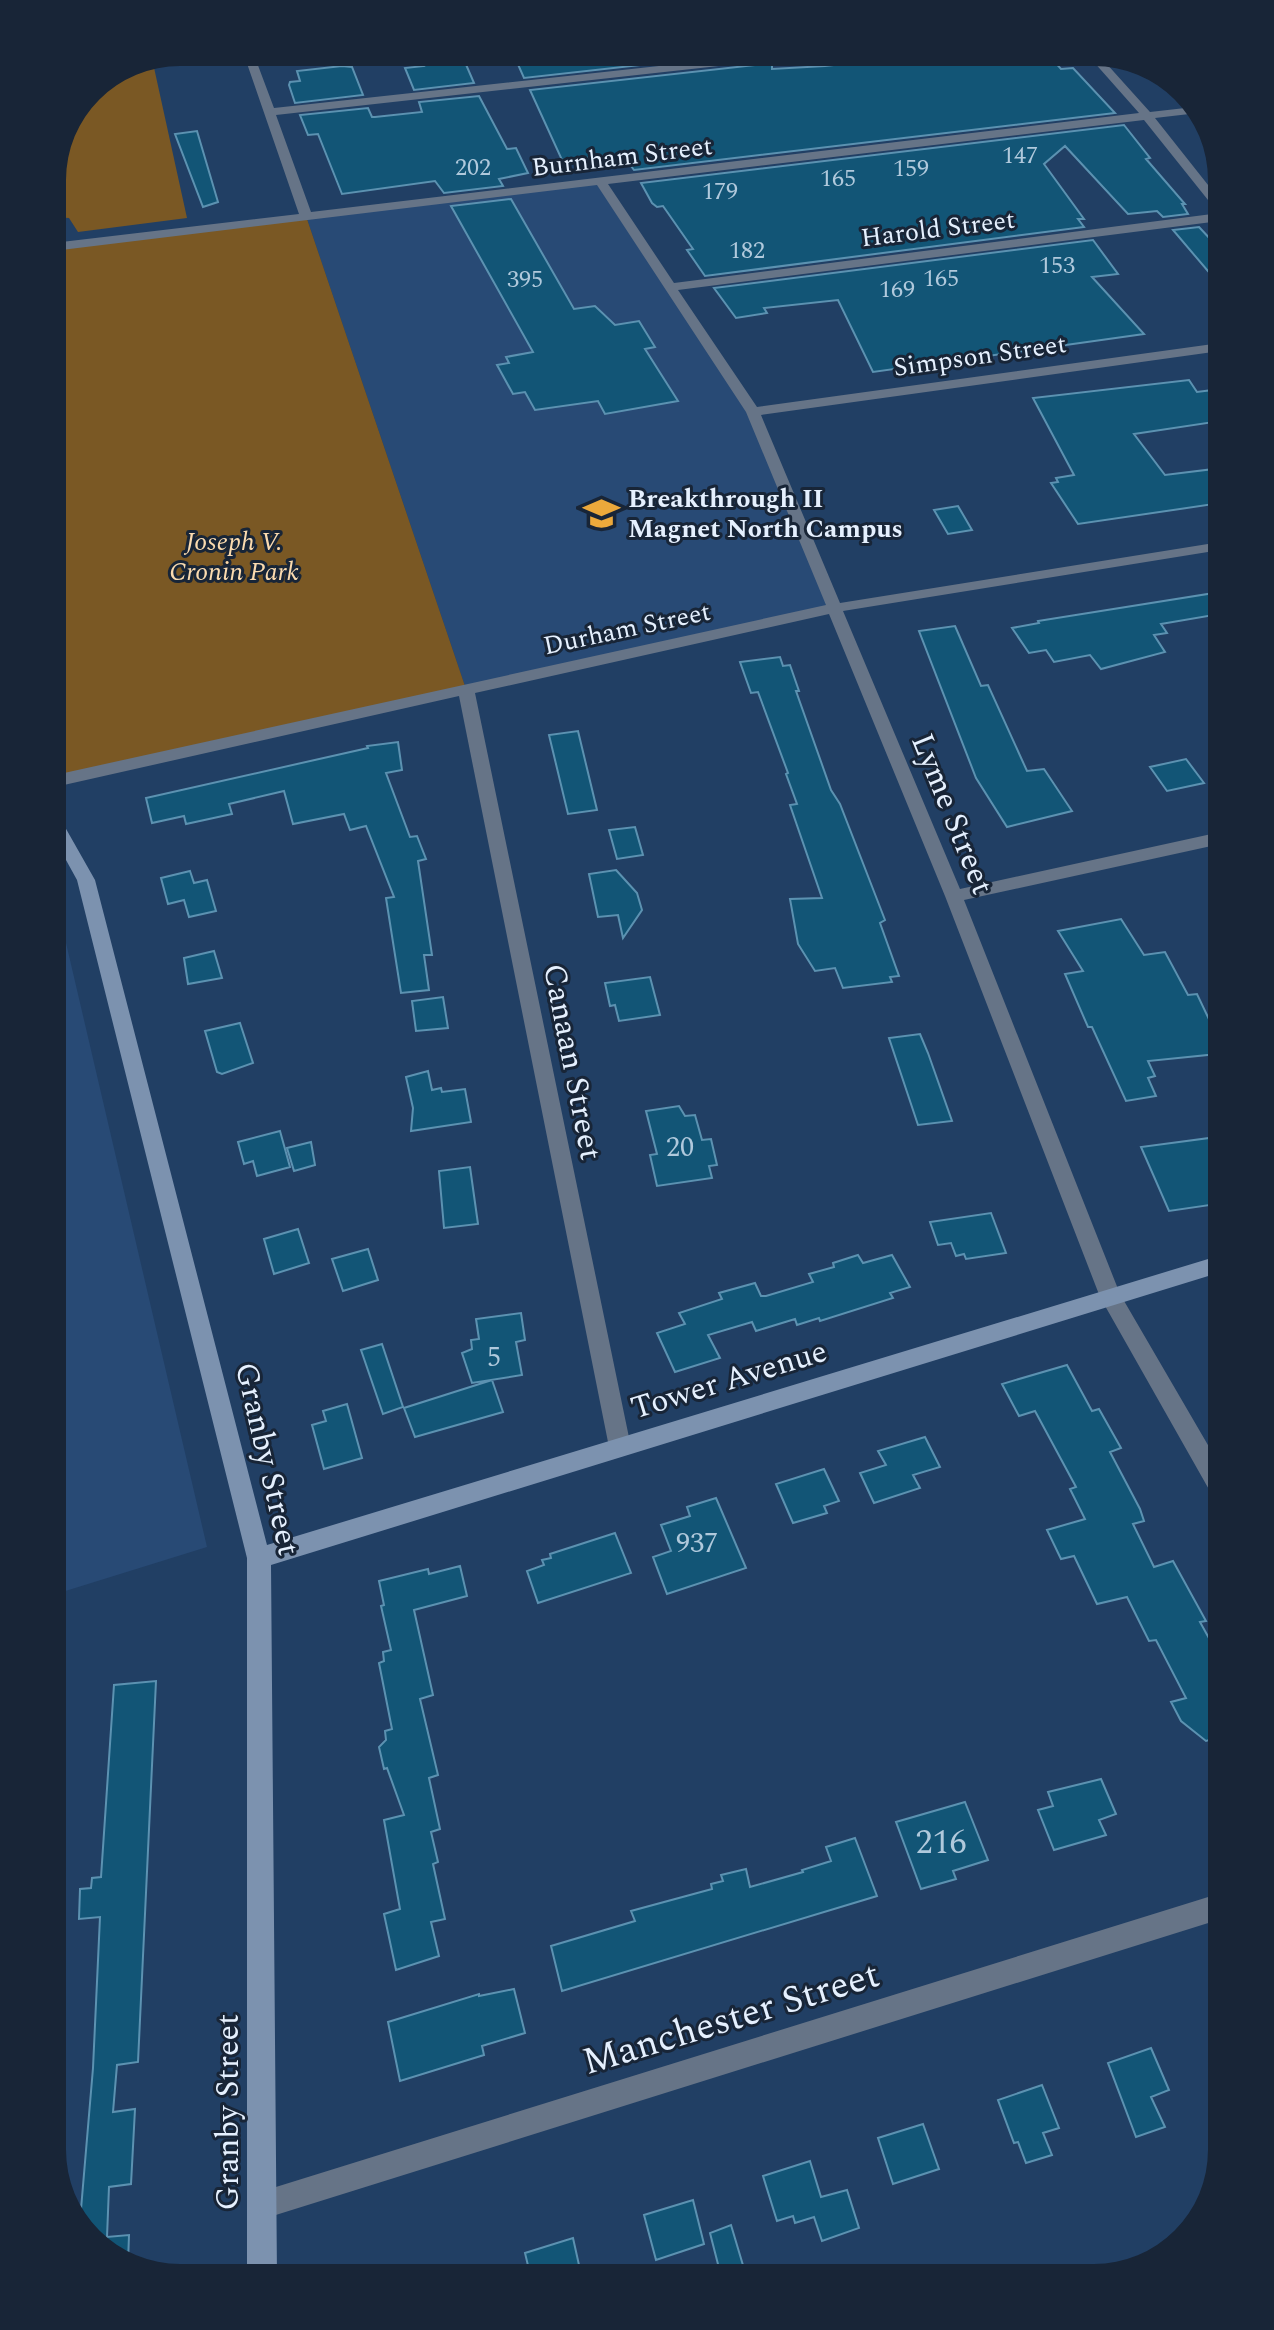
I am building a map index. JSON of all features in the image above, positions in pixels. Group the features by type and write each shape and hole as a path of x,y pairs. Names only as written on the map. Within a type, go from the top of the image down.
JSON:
{"main road":[{"name":"Granby Street","path":"66,844 86,880 259,1558 262,2264"},
{"name":"Tower Avenue","path":"259,1558 1208,1267"}],"street":[{"path":"253,66 306,216"},
{"path":"271,112 690,66"},
{"path":"1103,66 1208,192"},
{"name":"Burnham Street","path":"66,245 1184,111"},
{"name":"Lyme Street","path":"600,181 753,412 954,896 1111,1297 1208,1467"},
{"name":"Harold Street","path":"670,287 1208,219"},
{"name":"Simpson Street","path":"753,412 1208,349"},
{"name":"Durham Street","path":"66,779 835,608 1208,548"},
{"name":"Canaan Street","path":"466,689 620,1447"},
{"path":"954,896 1208,841"},
{"name":"Manchester Street","path":"263,2205 1208,1910"}],"shaded area":[{"name":"Breakthrough II Magnet North Campus","path":"600,181 753,412 835,608 466,689 306,216"},
{"path":"66,943 207,1547 66,1591"}],"green space":[{"path":"154,69 187,218 78,232 66,218 66,173 78,130 105,94 123,81"},
{"name":"Joseph V. Cronin Park","path":"306,216 466,689 66,778 66,245"}],"building":[{"path":"467,66 474,83 414,90 405,68"},
{"path":"519,66 632,66 524,78"},
{"path":"745,66 772,66 772,69 825,66 1058,66 1061,69 1073,68 1115,113 634,170 618,155 562,160 530,90"},
{"path":"352,67 363,95 295,103 289,85 290,82 300,81 297,71"},
{"path":"479,96 507,149 516,148 528,173 499,179 503,186 444,193 435,181 342,194 318,134 308,135 300,115 368,108 375,117 422,112 419,102"},
{"path":"1124,125 1150,158 1146,159 1185,204 1182,204 1188,214 1163,217 1157,211 1128,214 1065,146 1044,164 1084,219 1078,219 1084,227 705,276 687,250 693,249 663,206 657,207 652,203 641,183"},
{"path":"197,131 218,202 203,207 175,134"},
{"path":"511,199 574,309 595,306 615,325 639,321 655,347 645,349 678,401 605,414 598,401 535,410 525,392 513,394 497,365 509,363 506,357 533,352 451,206"},
{"path":"1199,227 1208,237 1208,271 1173,230"},
{"path":"1093,240 1118,274 1092,277 1144,334 873,372 838,300 764,308 767,313 736,318 714,288"},
{"path":"1189,380 1197,392 1208,391 1208,423 1134,434 1165,475 1208,470 1208,505 1078,524 1051,483 1058,482 1056,478 1074,475 1033,398"},
{"path":"958,506 972,530 948,534 934,510"},
{"path":"1208,594 1208,616 1161,624 1167,633 1154,635 1165,652 1101,669 1090,655 1054,662 1046,650 1029,653 1012,628 1038,621"},
{"path":"955,626 981,686 988,685 1027,771 1044,769 1072,811 1007,827 976,778 919,631"},
{"path":"780,657 783,666 790,665 799,691 796,691 831,790 840,804 885,920 880,923 899,976 890,977 892,982 843,988 835,968 815,971 798,944 790,899 822,898 790,805 797,804 788,773 758,692 751,693 740,662"},
{"path":"578,731 597,810 568,814 549,735"},
{"path":"398,742 402,770 386,773 410,837 417,836 426,859 418,861 432,955 424,955 429,990 401,993 386,898 394,897 366,826 350,830 344,814 293,824 284,791 229,804 232,814 186,824 184,816 152,823 146,798 367,746"},
{"path":"1186,759 1204,783 1167,791 1150,767"},
{"path":"635,827 643,855 617,859 609,830"},
{"path":"616,870 637,893 642,910 623,938 618,915 598,917 589,874"},
{"path":"190,871 194,883 207,880 216,911 189,917 184,900 168,904 161,878"},
{"path":"1121,919 1144,955 1165,952 1188,995 1197,994 1208,1017 1208,1055 1148,1061 1155,1076 1148,1078 1156,1096 1126,1101 1065,974 1083,971 1058,931"},
{"path":"214,951 222,978 188,984 184,958"},
{"path":"650,977 660,1015 619,1021 615,1005 610,1006 605,983"},
{"path":"443,997 448,1028 416,1031 412,1001"},
{"path":"240,1023 253,1063 222,1074 217,1072 205,1031"},
{"path":"920,1034 952,1121 918,1125 889,1038"},
{"path":"428,1071 432,1090 465,1089 471,1122 411,1131 413,1108 406,1077"},
{"path":"679,1106 685,1116 695,1115 702,1140 711,1139 717,1165 709,1166 712,1178 657,1186 650,1155 657,1154 646,1111"},
{"path":"280,1131 290,1167 257,1176 253,1161 244,1164 238,1142"},
{"path":"1208,1138 1208,1205 1169,1211 1141,1147"},
{"path":"311,1142 315,1165 294,1171 287,1148"},
{"path":"470,1167 478,1224 444,1228 439,1171"},
{"path":"991,1213 1006,1253 966,1259 964,1254 956,1256 951,1243 938,1245 930,1222"},
{"path":"298,1229 309,1263 274,1274 264,1239"},
{"path":"368,1249 378,1280 343,1291 332,1259"},
{"path":"858,1255 863,1263 892,1255 910,1287 890,1293 893,1298 820,1321 819,1318 797,1325 795,1319 756,1331 752,1322 708,1335 720,1358 675,1372 657,1333 685,1324 679,1313 722,1299 719,1293 755,1283 761,1296 766,1296 813,1282 809,1274 834,1267 833,1263"},
{"path":"521,1313 525,1340 516,1342 522,1375 472,1383 462,1353 472,1349 471,1340 479,1339 476,1319"},
{"path":"382,1344 403,1407 383,1414 361,1350"},
{"path":"1067,1365 1092,1411 1099,1409 1121,1448 1110,1452 1140,1509 1144,1521 1133,1524 1154,1567 1173,1561 1206,1621 1200,1622 1208,1636 1208,1740 1181,1721 1171,1702 1186,1698 1156,1640 1149,1641 1127,1597 1097,1604 1074,1556 1061,1559 1047,1530 1085,1519 1070,1489 1076,1487 1035,1411 1019,1416 1002,1384"},
{"path":"492,1380 503,1412 415,1437 404,1408"},
{"path":"347,1404 362,1458 324,1469 312,1425 326,1421 323,1411"},
{"path":"925,1437 940,1467 913,1475 920,1488 874,1503 860,1473 886,1465 878,1451"},
{"path":"824,1469 839,1501 824,1506 827,1513 793,1523 776,1484"},
{"path":"716,1498 746,1568 667,1594 653,1557 671,1551 661,1525 690,1516 687,1507"},
{"path":"615,1533 631,1573 538,1603 527,1571 544,1565 542,1560 551,1558 550,1554"},
{"path":"460,1566 467,1596 414,1610 433,1695 420,1699 438,1775 429,1778 440,1829 431,1832 438,1862 433,1864 445,1919 431,1922 439,1956 396,1970 384,1914 400,1909 384,1820 404,1815 387,1768 384,1769 379,1747 386,1740 385,1731 392,1729 379,1663 384,1661 383,1652 391,1650 379,1581 428,1569 429,1574"},
{"path":"156,1681 138,2062 117,2065 113,2112 135,2109 131,2184 109,2187 107,2237 81,2207 93,2068 100,1917 79,1919 80,1889 91,1888 92,1878 101,1877 114,1685"},
{"path":"1101,1779 1116,1814 1099,1820 1106,1835 1054,1850 1038,1810 1053,1806 1048,1792"},
{"path":"965,1802 988,1860 953,1871 956,1879 921,1889 896,1822"},
{"path":"855,1838 877,1896 562,1991 551,1946 635,1921 631,1911 712,1889 711,1884 723,1881 721,1875 746,1869 750,1887 803,1872 831,1861 826,1847"},
{"path":"514,1989 525,2033 482,2046 484,2055 400,2081 388,2022 479,1994"},
{"path":"1151,2048 1169,2090 1151,2097 1165,2127 1136,2137 1108,2063"},
{"path":"1042,2085 1059,2128 1043,2133 1052,2155 1026,2163 1018,2142 1014,2143 998,2100"},
{"path":"923,2124 939,2169 893,2184 878,2138"},
{"path":"810,2161 821,2197 847,2190 859,2228 822,2241 814,2217 795,2223 793,2216 777,2221 763,2176"},
{"path":"693,2200 704,2244 656,2260 644,2215"},
{"path":"731,2225 743,2264 718,2264 710,2233"},
{"path":"129,2235 128,2251 107,2237"},
{"path":"573,2238 579,2264 528,2264 525,2253"}],"place":[{"name":"Breakthrough II Magnet North Campus","path":"602,514"}]}
